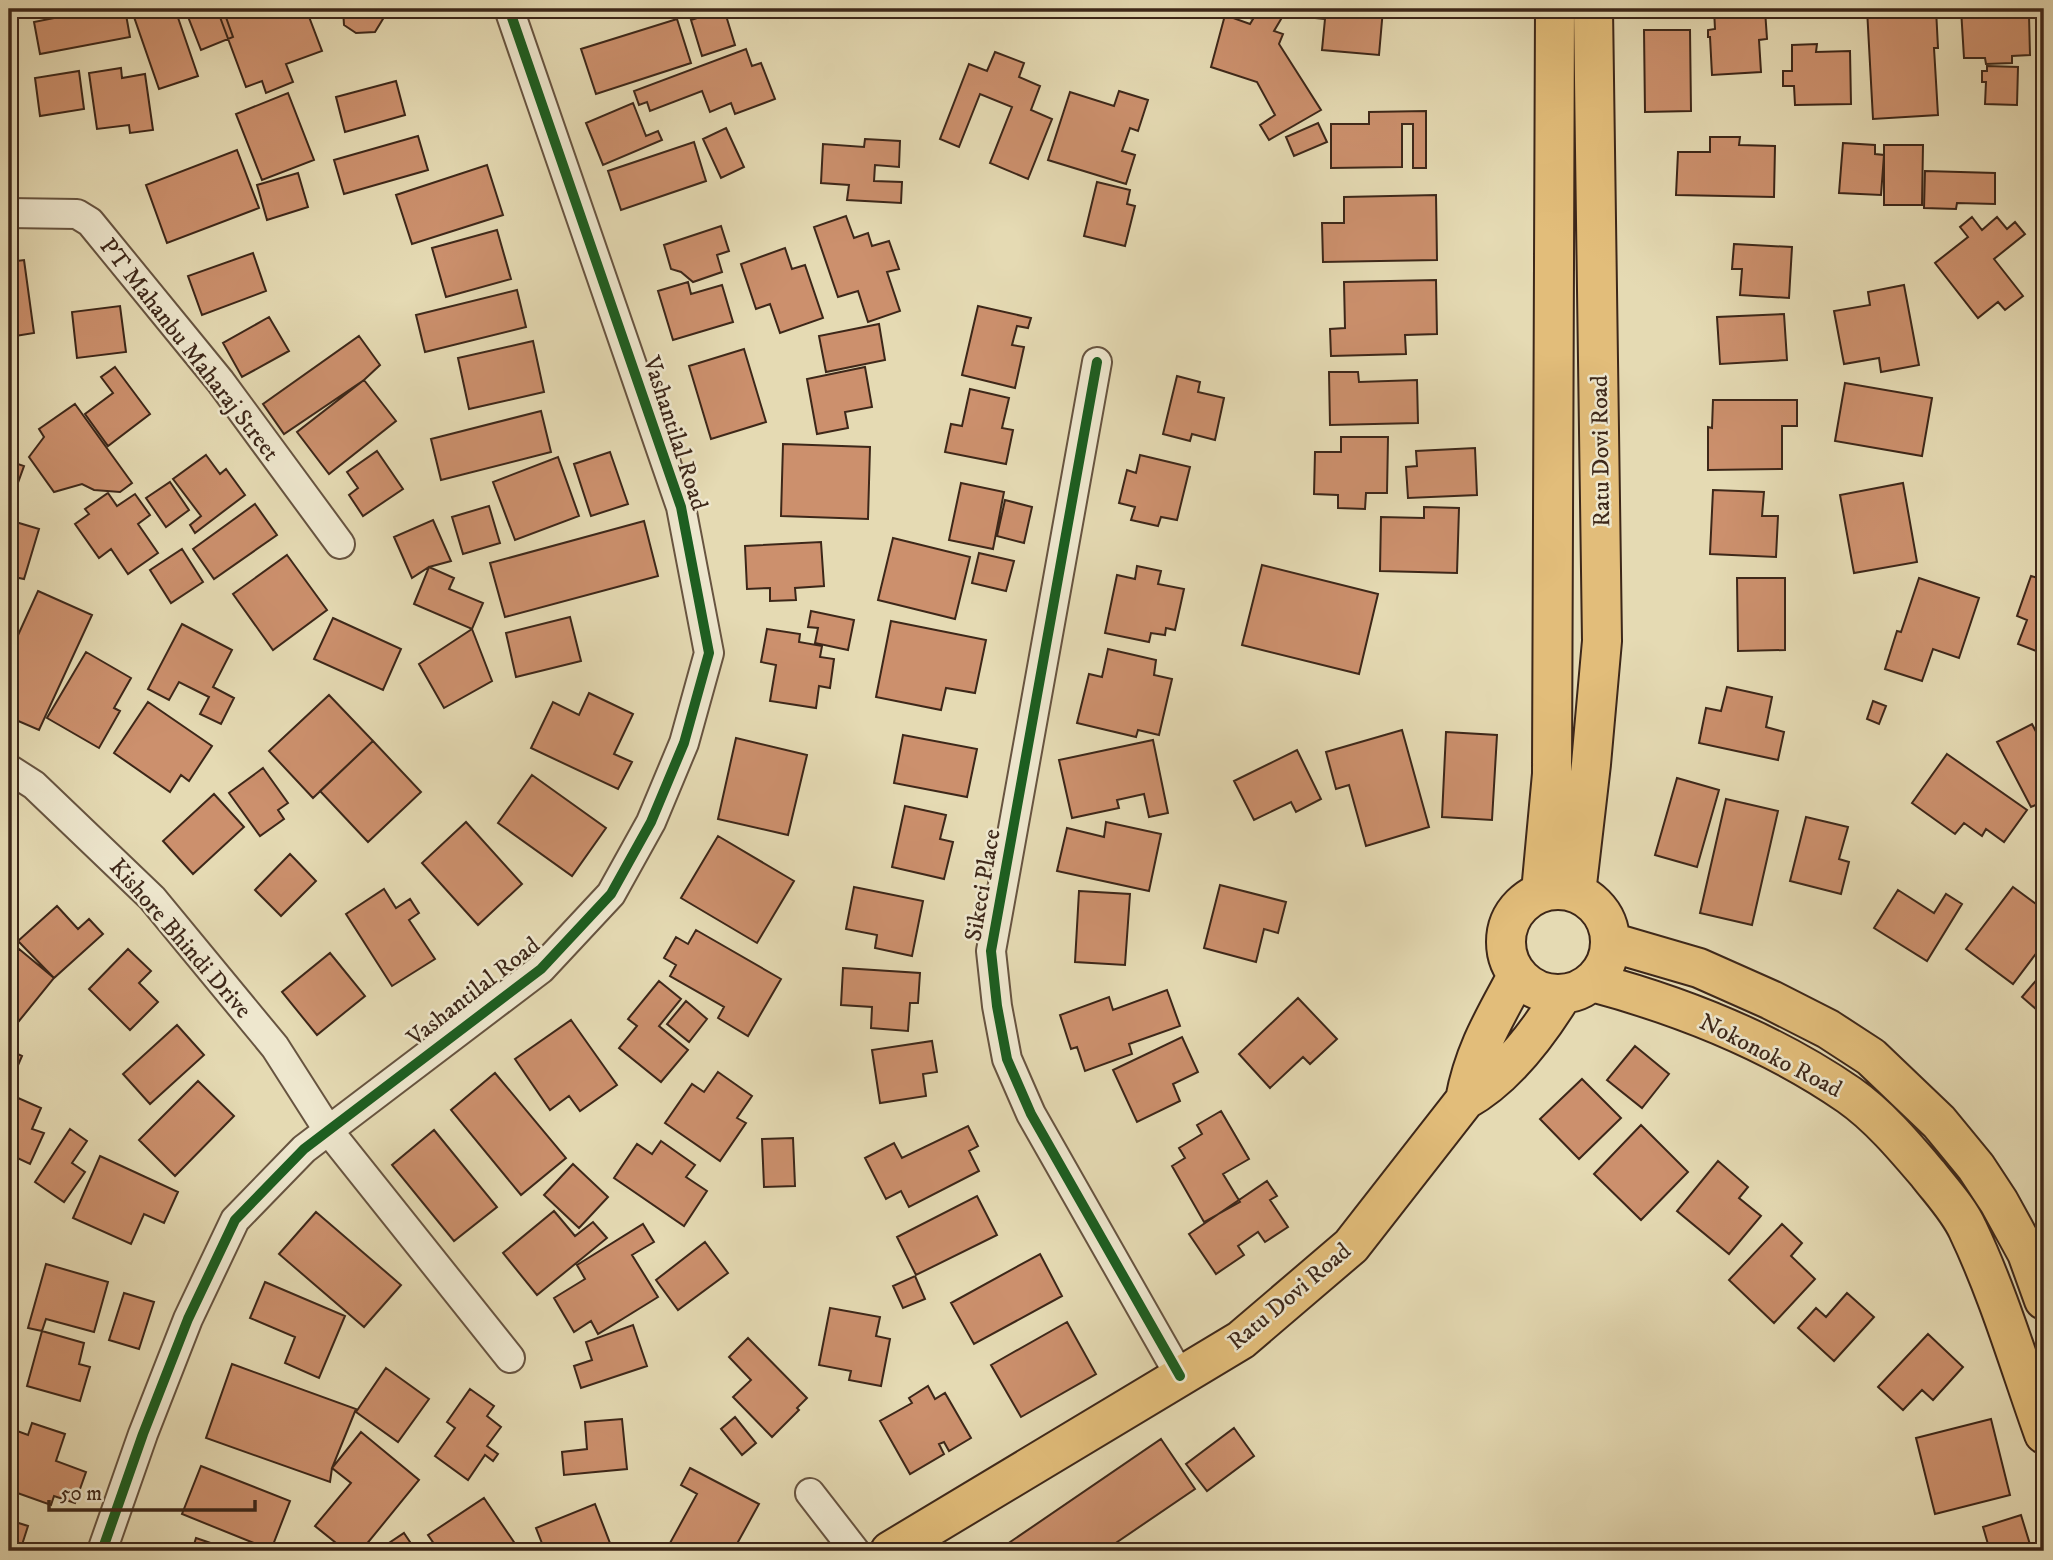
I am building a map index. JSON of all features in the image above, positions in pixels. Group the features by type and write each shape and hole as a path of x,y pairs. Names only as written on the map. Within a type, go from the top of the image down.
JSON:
{"main road":[{"name":"Ratu Dovi Road","path":"1555,9 1552,774 1559,893"},
{"name":"Ratu Dovi Road","path":"1559,893 1591,764 1602,641 1593,9"},
{"path":"1559,893 1590,901 1601,912 1608,926 1608,957 1602,971 1577,989 1545,993 1530,987 1517,976 1505,945 1507,928 1525,901 1559,893"},
{"name":"Nokonoko Road","path":"1610,942 1699,968 1759,994 1828,1029 1871,1057 1940,1122 1976,1167 2027,1253 2044,1300"},
{"name":"Ratu Dovi Road","path":"1465,1100 1470,1074 1482,1040 1517,976"},
{"name":"Ratu Dovi Road","path":"890,1551 1241,1340 1351,1246 1465,1100 1486,1088 1577,989"},
{"name":"Nokonoko Road","path":"1577,989 1679,1009 1755,1042 1851,1097 1882,1125 1912,1155 1947,1197 1967,1228 2044,1434"}],"street":[{"name":"Vashantilal Road","path":"102,1551 143,1434 188,1319 235,1220 304,1149 541,969 611,894 651,822 684,743 709,653 681,507 509,9"},
{"name":"PT Mahanbu Maharaj Street","path":"9,213 77,214 90,222 220,381 340,544"},
{"name":"Sikeci Place","path":"1097,362 991,951 997,1006 1007,1059 1031,1114 1180,1376"},
{"name":"Kishore Bhindi Drive","path":"9,769 34,785 152,898 275,1047 328,1130 510,1358"},
{"path":"810,1493 855,1551"}],"building":[{"path":"99,9 125,9 130,37 40,54 34,22"},
{"path":"147,9 175,9 198,76 159,89 133,14"},
{"path":"185,9 223,9 233,37 201,50"},
{"path":"217,9 306,9 322,51 286,64 293,82 266,93 262,81 246,87"},
{"path":"343,9 389,9 375,32 356,33 344,25"},
{"path":"724,9 735,45 702,56 691,20"},
{"path":"1229,9 1287,9 1274,31 1283,34 1279,44 1321,110 1269,140 1260,125 1275,115 1257,82 1211,67 1225,15 1250,24 1253,19"},
{"path":"1317,9 1383,9 1379,55 1322,50 1325,19 1316,18"},
{"path":"1714,9 1765,10 1767,39 1759,40 1761,72 1712,75 1708,30 1715,29"},
{"path":"1867,9 1936,9 1938,48 1934,48 1938,115 1873,119"},
{"path":"1961,9 2008,9 2008,16 2029,15 2030,55 2012,56 2012,63 1986,64 1985,58 1964,58"},
{"path":"677,19 691,63 596,94 581,49"},
{"path":"1644,30 1690,30 1691,111 1645,112"},
{"path":"1817,44 1816,52 1850,51 1851,104 1795,105 1794,86 1783,86 1783,71 1792,71 1792,45"},
{"path":"746,49 752,66 761,63 775,99 735,114 731,103 710,112 702,91 650,111 647,102 639,105 634,91"},
{"path":"995,52 1024,63 1019,77 1040,86 1031,110 1052,119 1028,179 990,163 1012,107 980,94 959,147 940,139 969,64 987,71"},
{"path":"1987,66 2018,67 2017,105 1985,104 1986,82 1982,82 1982,71 1987,71"},
{"path":"121,68 122,78 145,74 153,130 130,133 129,125 97,129 89,73"},
{"path":"79,71 84,109 40,116 35,78"},
{"path":"396,81 405,115 345,132 336,97"},
{"path":"1119,91 1148,100 1138,131 1130,128 1122,151 1135,155 1126,184 1048,160 1070,92 1114,106"},
{"path":"288,93 314,160 262,180 236,114"},
{"path":"633,103 646,136 658,131 662,140 603,165 586,123"},
{"path":"1426,111 1426,168 1413,168 1413,124 1402,124 1402,167 1331,168 1331,124 1369,124 1369,112"},
{"path":"1318,123 1327,142 1294,156 1286,137"},
{"path":"726,128 744,167 721,178 703,139"},
{"path":"418,136 428,170 344,194 334,160"},
{"path":"1710,137 1740,137 1739,145 1775,146 1774,197 1676,195 1678,152 1710,152"},
{"path":"865,139 900,141 899,167 875,165 874,181 902,182 901,203 847,200 849,185 821,183 823,144 864,147"},
{"path":"694,142 706,181 621,210 608,171"},
{"path":"1843,143 1875,145 1875,154 1884,155 1881,195 1839,193"},
{"path":"1884,145 1923,145 1922,205 1884,205"},
{"path":"237,150 259,208 167,243 146,185"},
{"path":"487,165 503,215 412,244 396,195"},
{"path":"1925,171 1995,173 1995,204 1957,203 1956,209 1924,208"},
{"path":"298,173 308,207 267,220 257,185"},
{"path":"1097,182 1130,190 1127,204 1135,206 1125,246 1084,236"},
{"path":"1436,195 1437,260 1323,262 1322,223 1344,223 1344,197"},
{"path":"846,216 854,238 868,233 872,246 889,241 899,269 887,272 900,311 868,322 858,291 838,297 814,227"},
{"path":"1972,217 1982,230 1997,217 2007,229 2015,222 2025,234 1994,259 2023,296 2005,310 1998,302 1978,318 1935,263 1968,237 1960,227"},
{"path":"721,226 729,251 717,255 722,272 693,282 681,272 671,269 664,245"},
{"path":"497,230 511,279 446,297 432,248"},
{"path":"1734,244 1792,247 1789,298 1740,295 1742,269 1732,269"},
{"path":"785,248 792,269 805,265 823,318 780,333 770,304 756,309 741,264"},
{"path":"253,253 266,291 202,315 188,276"},
{"path":"24,260 34,333 9,337 9,262"},
{"path":"1436,280 1437,334 1405,335 1406,354 1331,356 1330,329 1345,328 1344,282"},
{"path":"688,282 691,294 722,285 733,322 673,340 658,291"},
{"path":"1904,285 1919,365 1881,372 1879,358 1844,364 1834,311 1870,305 1868,292"},
{"path":"517,290 526,327 425,352 416,315"},
{"path":"120,306 126,352 77,358 72,312"},
{"path":"978,306 1031,318 1028,328 1017,326 1012,345 1024,347 1015,388 962,375"},
{"path":"1784,314 1787,360 1720,364 1717,317"},
{"path":"269,317 289,351 242,377 223,343"},
{"path":"879,324 885,360 826,372 819,336"},
{"path":"359,336 380,365 364,380 284,434 263,404"},
{"path":"533,341 544,392 469,409 458,358"},
{"path":"744,349 766,422 711,439 689,366"},
{"path":"115,367 150,414 108,446 85,414 113,393 101,377"},
{"path":"865,367 872,407 845,412 848,428 817,434 807,379"},
{"path":"1329,372 1358,372 1359,382 1417,380 1418,423 1330,425"},
{"path":"1177,376 1200,382 1198,392 1224,398 1215,440 1192,434 1190,441 1163,434"},
{"path":"364,380 396,421 329,474 297,432"},
{"path":"1845,383 1932,398 1922,456 1835,441"},
{"path":"970,389 1009,398 1002,428 1013,430 1006,464 945,452 951,424 962,426"},
{"path":"1713,400 1797,400 1797,426 1782,426 1782,469 1708,470 1708,427 1712,428"},
{"path":"75,404 132,483 120,492 94,490 82,484 54,492 29,457 44,437 39,429"},
{"path":"541,411 551,452 441,480 431,439"},
{"path":"1341,437 1388,437 1387,493 1366,493 1365,509 1338,508 1338,495 1314,494 1315,452 1341,452"},
{"path":"783,444 870,447 868,519 781,516"},
{"path":"1475,448 1477,495 1408,498 1406,467 1417,466 1416,451"},
{"path":"377,451 403,489 363,516 349,495 358,488 347,472"},
{"path":"610,452 628,504 591,516 574,464"},
{"path":"206,455 220,474 226,469 245,495 195,533 190,525 201,516 173,479"},
{"path":"1140,455 1190,467 1177,520 1161,517 1158,526 1131,520 1135,507 1119,503 1127,470 1136,473"},
{"path":"558,457 579,516 515,540 493,482"},
{"path":"9,461 24,466 15,491 9,489"},
{"path":"170,482 189,510 166,527 146,498"},
{"path":"961,483 1004,492 993,549 949,540"},
{"path":"1903,483 1917,562 1854,573 1840,495"},
{"path":"1713,490 1764,492 1762,516 1778,516 1776,557 1710,554"},
{"path":"108,493 117,506 135,494 150,515 138,524 158,553 128,574 111,549 99,558 75,524 89,514 85,509"},
{"path":"1005,500 1032,507 1024,543 997,536"},
{"path":"255,504 277,535 214,579 193,549"},
{"path":"489,506 500,543 463,554 452,517"},
{"path":"1424,507 1459,508 1457,573 1380,571 1381,517 1424,518"},
{"path":"9,520 39,529 24,579 14,577 9,595"},
{"path":"433,520 451,561 429,567 412,578 394,537"},
{"path":"644,521 658,576 505,617 490,563"},
{"path":"893,538 970,557 955,619 878,600"},
{"path":"821,542 824,586 795,588 796,600 770,601 770,588 747,589 745,546"},
{"path":"182,549 203,582 171,603 150,570"},
{"path":"979,553 1014,561 1006,591 972,583"},
{"path":"287,555 327,610 273,650 233,594"},
{"path":"2043,563 2044,654 2018,644 2027,620 2017,616 2031,576 2038,578"},
{"path":"1262,565 1378,594 1359,674 1242,645"},
{"path":"1137,566 1161,571 1158,584 1184,589 1175,630 1166,628 1165,635 1151,633 1149,642 1105,633 1117,575 1135,579"},
{"path":"429,567 454,578 449,589 483,603 472,629 414,604"},
{"path":"1737,578 1785,578 1785,650 1738,651"},
{"path":"1919,578 1979,598 1959,658 1933,649 1922,681 1885,669"},
{"path":"38,591 92,615 39,730 9,717 9,655"},
{"path":"811,611 854,620 848,650 815,643 818,628 808,627"},
{"path":"570,617 581,661 516,677 506,633"},
{"path":"333,618 401,649 383,690 314,659"},
{"path":"891,621 986,640 975,693 946,688 941,710 876,697"},
{"path":"182,624 232,650 213,687 234,698 221,724 200,714 209,697 179,682 169,700 148,689"},
{"path":"472,629 492,681 444,708 419,664"},
{"path":"767,629 800,634 799,642 822,646 820,657 834,659 830,688 819,686 816,708 770,701 776,665 761,662"},
{"path":"1108,649 1156,660 1154,675 1172,679 1159,735 1138,730 1136,737 1077,723 1089,674 1102,677"},
{"path":"86,652 131,678 114,708 120,711 99,748 47,718"},
{"path":"1727,687 1772,697 1766,727 1784,732 1778,760 1699,743 1706,708 1721,711"},
{"path":"589,693 633,714 614,754 632,762 618,789 531,748 553,702 579,715"},
{"path":"329,695 373,741 313,798 269,751"},
{"path":"1873,701 1886,706 1879,724 1867,719"},
{"path":"148,702 212,746 189,781 181,775 170,792 114,753"},
{"path":"2032,724 2042,743 2044,742 2044,801 2031,807 1997,742"},
{"path":"1402,730 1429,827 1366,846 1349,785 1336,789 1326,752"},
{"path":"1446,732 1497,735 1492,820 1442,817"},
{"path":"903,735 977,749 967,797 894,783"},
{"path":"736,738 807,755 788,835 718,819"},
{"path":"1153,740 1168,813 1149,817 1144,794 1117,800 1119,808 1072,818 1059,760"},
{"path":"373,741 421,792 368,842 320,791"},
{"path":"1297,750 1321,799 1296,812 1291,802 1254,820 1234,781"},
{"path":"1947,754 2027,810 2004,842 1986,829 1982,836 1964,823 1955,834 1912,803"},
{"path":"263,768 288,803 278,810 284,819 260,836 229,793"},
{"path":"532,775 606,828 572,876 498,823"},
{"path":"1677,778 1719,790 1697,867 1655,855"},
{"path":"214,794 244,827 193,874 163,841"},
{"path":"1726,799 1778,811 1752,925 1700,913"},
{"path":"905,806 946,815 940,839 953,842 944,879 892,867"},
{"path":"1806,817 1848,827 1839,859 1849,862 1841,894 1790,881"},
{"path":"466,822 522,884 478,925 422,863"},
{"path":"1106,822 1161,834 1149,891 1057,871 1067,828 1104,837"},
{"path":"718,836 794,881 757,943 681,898"},
{"path":"290,854 316,881 281,916 255,890"},
{"path":"1220,885 1286,902 1278,933 1264,929 1256,962 1204,948"},
{"path":"854,887 923,901 912,956 875,948 877,935 846,929"},
{"path":"2013,887 2044,910 2044,943 2013,984 1966,949"},
{"path":"384,889 396,908 410,899 419,913 409,920 435,959 392,986 346,914"},
{"path":"1898,890 1934,913 1946,894 1962,904 1927,961 1874,928"},
{"path":"1079,891 1130,894 1125,965 1075,962"},
{"path":"57,906 78,929 89,919 103,934 54,978 18,941"},
{"path":"696,930 781,979 748,1036 718,1018 724,1007 670,976 676,965 664,958 676,937 688,944"},
{"path":"19,949 54,978 19,1021 9,1012 9,961"},
{"path":"128,949 151,971 139,983 158,1002 130,1030 89,989"},
{"path":"330,953 365,996 317,1035 282,992"},
{"path":"843,968 920,973 918,1003 910,1003 908,1031 871,1028 872,1007 841,1005"},
{"path":"2044,971 2044,1016 2022,997"},
{"path":"659,981 681,999 659,1026 688,1050 661,1082 619,1048 637,1026 628,1019"},
{"path":"1167,990 1180,1026 1129,1044 1132,1054 1085,1071 1077,1047 1071,1049 1060,1015 1109,997 1113,1010"},
{"path":"1298,998 1337,1039 1310,1064 1303,1057 1270,1088 1239,1054"},
{"path":"686,1001 707,1019 689,1042 667,1024"},
{"path":"571,1020 617,1085 580,1111 569,1096 550,1110 515,1059"},
{"path":"177,1025 204,1055 150,1104 123,1074"},
{"path":"1182,1037 1198,1072 1173,1084 1180,1101 1137,1122 1113,1070"},
{"path":"932,1041 937,1072 923,1074 926,1096 880,1103 872,1050"},
{"path":"1635,1046 1669,1074 1642,1108 1607,1080"},
{"path":"9,1050 22,1056 9,1086"},
{"path":"718,1072 752,1096 737,1118 746,1123 720,1161 665,1123 692,1084 704,1092"},
{"path":"495,1073 566,1158 521,1195 451,1110"},
{"path":"1582,1079 1621,1118 1579,1159 1540,1119"},
{"path":"198,1081 234,1116 175,1176 139,1140"},
{"path":"9,1094 41,1108 32,1129 44,1133 30,1164 9,1154"},
{"path":"1221,1111 1249,1159 1223,1174 1240,1202 1204,1222 1172,1166 1185,1158 1179,1148 1202,1134 1197,1125"},
{"path":"1641,1125 1688,1172 1641,1220 1594,1174"},
{"path":"968,1126 978,1146 969,1151 979,1171 909,1207 901,1191 886,1199 865,1158 894,1143 902,1158"},
{"path":"70,1129 87,1141 72,1163 85,1172 64,1202 35,1182"},
{"path":"434,1130 497,1207 454,1241 392,1165"},
{"path":"793,1138 795,1186 764,1187 762,1139"},
{"path":"661,1141 695,1165 686,1177 707,1191 684,1226 614,1178 637,1144 652,1154"},
{"path":"100,1156 178,1192 164,1223 144,1214 131,1244 73,1218"},
{"path":"1718,1161 1748,1187 1739,1198 1761,1216 1729,1254 1677,1211"},
{"path":"573,1164 608,1197 579,1228 544,1195"},
{"path":"1267,1181 1277,1196 1270,1200 1288,1227 1265,1242 1258,1232 1238,1246 1244,1255 1216,1274 1189,1234"},
{"path":"977,1196 997,1235 916,1275 897,1237"},
{"path":"554,1211 575,1236 593,1222 607,1238 537,1295 503,1253"},
{"path":"316,1212 401,1285 364,1327 279,1254"},
{"path":"643,1224 654,1242 632,1255 658,1297 598,1334 591,1321 574,1332 554,1298 585,1279 577,1265"},
{"path":"1782,1224 1802,1243 1791,1256 1815,1279 1774,1323 1729,1280"},
{"path":"705,1242 728,1273 678,1310 656,1280"},
{"path":"1040,1254 1062,1296 974,1344 951,1303"},
{"path":"46,1264 108,1282 94,1332 46,1319 42,1331 28,1328"},
{"path":"915,1276 925,1299 903,1308 893,1286"},
{"path":"265,1282 345,1316 319,1378 285,1363 295,1337 250,1318"},
{"path":"124,1293 154,1302 139,1349 109,1340"},
{"path":"1847,1293 1874,1317 1834,1361 1798,1328 1816,1308 1826,1317"},
{"path":"830,1308 880,1317 876,1336 890,1339 881,1386 849,1380 851,1371 819,1365"},
{"path":"1067,1322 1096,1374 1021,1417 991,1365"},
{"path":"633,1325 647,1366 581,1388 574,1366 592,1360 586,1342"},
{"path":"42,1331 84,1343 79,1364 90,1367 80,1401 27,1386"},
{"path":"1928,1334 1963,1367 1933,1400 1922,1390 1903,1410 1878,1387"},
{"path":"748,1338 807,1398 772,1437 733,1397 751,1380 729,1357"},
{"path":"232,1364 356,1409 332,1468 330,1482 206,1438"},
{"path":"386,1368 429,1399 398,1442 356,1412"},
{"path":"928,1386 935,1399 945,1393 971,1438 949,1451 944,1442 939,1444 944,1454 910,1474 880,1421 912,1403 909,1398"},
{"path":"470,1389 494,1406 487,1416 501,1427 487,1446 498,1454 493,1461 485,1455 468,1480 435,1456 455,1428 447,1422"},
{"path":"735,1417 756,1443 742,1455 721,1429"},
{"path":"622,1419 627,1469 564,1475 562,1452 587,1449 585,1422"},
{"path":"1991,1419 2010,1495 1935,1514 1916,1438"},
{"path":"32,1423 65,1434 56,1461 86,1472 75,1503 54,1496 51,1505 9,1490 9,1428 28,1435"},
{"path":"1234,1428 1254,1456 1207,1491 1186,1464"},
{"path":"361,1432 419,1480 361,1551 346,1551 315,1526 351,1483 332,1468"},
{"path":"1161,1439 1195,1489 1104,1551 997,1551"},
{"path":"201,1466 290,1501 271,1550 182,1514"},
{"path":"690,1468 759,1504 733,1551 684,1551 670,1543 697,1494 681,1485"},
{"path":"484,1498 520,1551 439,1551 428,1535"},
{"path":"595,1504 613,1551 545,1551 536,1528"},
{"path":"2021,1515 2032,1551 1990,1551 1983,1527"},
{"path":"9,1520 28,1526 20,1551 9,1551"},
{"path":"404,1533 416,1551 377,1551"},
{"path":"196,1538 234,1551 192,1551"}],"cycle path":[{"path":"102,1551 143,1434 188,1319 235,1220 304,1149 541,969 611,894 651,822 684,743 709,653 681,507 509,9"},
{"path":"1097,362 991,951 997,1006 1007,1059 1031,1114 1180,1376"}]}
